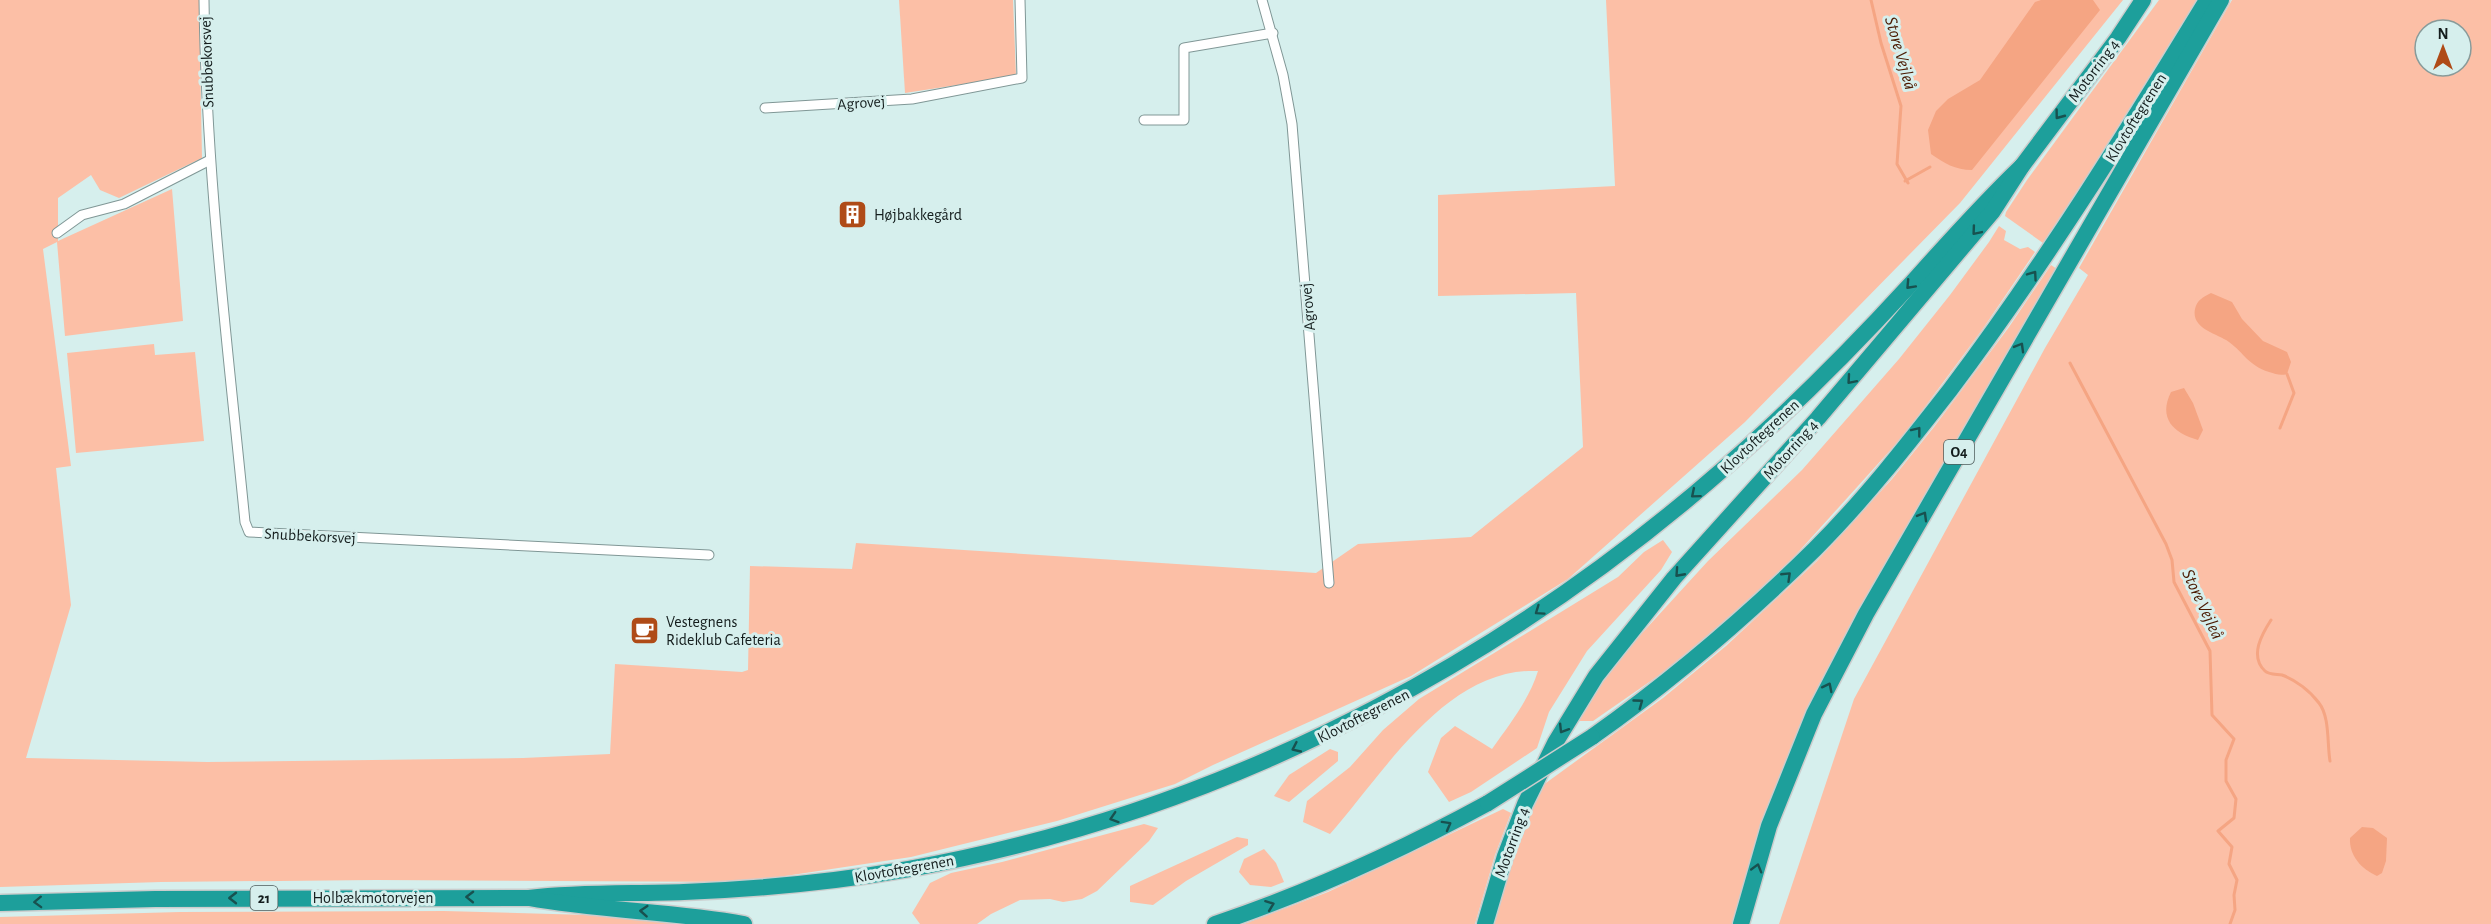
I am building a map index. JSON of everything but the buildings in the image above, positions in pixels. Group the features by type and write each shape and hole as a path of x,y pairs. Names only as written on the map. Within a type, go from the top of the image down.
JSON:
{"highway":[{"name":"Motorring 4","path":"1485,924 1501,867 1525,804 1555,743 1596,676 1674,578 1907,316 1993,211 2022,166 2118,38 2143,0"},
{"name":"Klovtoftegrenen","path":"1215,924 1354,870 1429,835 1488,803 1592,737 1680,672 1758,604 1816,548 1886,471 1988,339 2120,143 2207,0"},
{"name":"O4","path":"1741,924 1769,825 1825,694 1872,604 2221,0"},
{"name":"Klovtoftegrenen","path":"529,898 569,893 684,892 800,885 964,858 1041,839 1205,787 1326,734 1434,678 1524,622 1600,568 1679,507 1823,376 1910,285 1982,204 2022,166"},
{"name":"Holbækmotorvejen","path":"0,903 155,898 529,898 569,906 660,912 744,924"}],"street":[{"name":"Snubbekorsvej","path":"204,0 205,87 210,160 245,522 249,532 709,555"},
{"name":"Agrovej","path":"765,108 912,99 1022,78 1020,0"},
{"name":"Agrovej","path":"1262,0 1273,33 1292,124 1329,583"},
{"path":"1144,120 1184,120 1184,48 1273,33"},
{"path":"57,233 82,215 124,204 210,160"}],"shaded area":[{"path":"0,0 199,0 202,158 119,198 100,190 91,175 58,198 58,241 172,189 183,321 65,336 57,242 43,249 71,466 56,468 71,605 26,758 207,762 523,758 610,754 615,664 742,672 748,670 750,566 852,569 856,543 1316,573 1358,544 1471,537 1583,447 1576,293 1438,296 1438,195 1615,186 1606,0 2123,0 1960,203 1745,422 1568,579 1411,676 1175,784 1057,821 911,857 746,882 376,880 161,882 0,887"},
{"path":"899,0 1013,0 1016,76 905,93"},
{"path":"2093,0 2100,10 1972,170 1960,169 1931,154 1928,130 1936,111 1948,99 1980,80 2035,2"},
{"path":"2159,0 2197,0 2043,243 2005,216 2006,212"},
{"path":"2232,0 2491,0 2491,924 1779,924 1854,699 2045,348 2088,275 2079,268"},
{"path":"1999,226 2006,231 2004,240 2020,249 2028,247 2035,252 1982,330 1904,435 1765,589 1694,651 1593,721 1578,721 1613,665 1708,561 1802,470 1899,359 1950,295"},
{"path":"2051,265 2057,269 1876,585 1735,924 1491,924 1496,902 1539,788 1663,698 1726,646 1817,561 1892,479 1934,427 2009,327"},
{"path":"2211,293 2232,302 2242,319 2263,341 2287,352 2291,362 2287,374 2276,374 2256,366 2229,342 2201,326 2195,316 2195,309 2201,299"},
{"path":"154,344 155,355 195,352 204,441 76,453 67,353"},
{"path":"2184,388 2193,403 2203,430 2198,440 2175,429 2167,417 2167,401 2171,392"},
{"path":"1663,540 1672,552 1661,570 1587,651 1549,712 1537,748 1471,792 1449,802 1428,772 1441,738 1455,726 1492,749 1524,702 1538,671 1505,674 1474,686 1446,705 1420,728 1330,834 1303,822 1307,801 1350,767 1383,730 1419,699 1618,577 1644,552"},
{"path":"1330,749 1338,752 1338,761 1289,802 1274,796 1289,775"},
{"path":"1503,809 1511,813 1495,855 1475,924 1244,924 1328,892"},
{"path":"1144,824 1158,828 1149,841 1097,891 1082,899 1063,902 1050,899 1020,900 991,914 977,924 920,924 912,913 930,883 951,873 1002,862"},
{"path":"2362,827 2373,828 2387,838 2386,861 2382,873 2377,876 2357,861 2350,844 2350,838"},
{"path":"1237,837 1248,839 1248,845 1186,881 1153,905 1130,902 1130,886"},
{"path":"1264,849 1276,863 1284,882 1271,887 1250,885 1239,872 1244,859"},
{"path":"444,911 588,915 681,924 0,924 0,917 180,912"}],"waterway":[{"name":"Store Vejleå","path":"1871,0 1881,43 1901,106 1897,164 1908,183"},
{"path":"1905,181 1930,167"},
{"name":"Store Vejleå","path":"2070,363 2166,544 2172,560 2174,582 2210,651 2212,715 2234,739 2226,760 2226,781 2236,799 2234,818 2218,831 2232,847 2229,864 2237,880 2234,895 2235,910 2230,924"},
{"path":"2280,428 2294,393 2287,374"},
{"path":"2271,620 2257,652 2260,665 2271,674 2282,675 2297,683 2319,703 2327,723 2330,761"}],"place":[{"name":"Højbakkegård","path":"853,214"},
{"name":"Vestegnens Rideklub Cafeteria","path":"645,630"}]}
